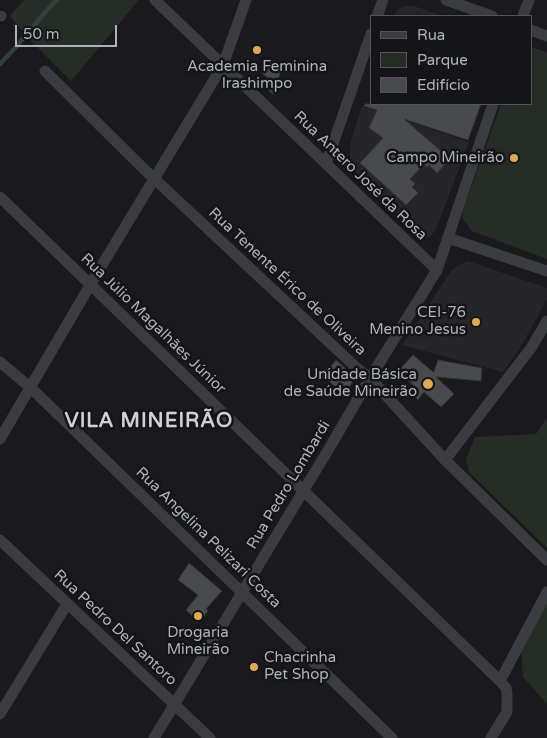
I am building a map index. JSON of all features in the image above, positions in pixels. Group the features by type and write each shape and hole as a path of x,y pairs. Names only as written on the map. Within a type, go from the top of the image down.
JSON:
{"street":[{"name":"Rua Antero José da Rosa","path":"155,0 437,270"},
{"path":"0,439 223,65 246,0"},
{"path":"377,15 383,0"},
{"path":"446,0 489,15"},
{"path":"523,15 529,0"},
{"path":"532,30 547,36"},
{"path":"326,164 370,37"},
{"name":"Rua Tenente Érico de Oliveira","path":"45,71 145,170 359,370 370,378 445,460 547,560"},
{"name":"Rua Pedro Lombardi","path":"154,738 437,270 494,105"},
{"name":"Rua Júlio Magalhães Júnior","path":"0,197 500,681"},
{"name":"Rua Antero José da Rosa","path":"448,238 547,271"},
{"path":"445,460 531,348 547,322"},
{"name":"Rua Angelina Pelizari Costa","path":"0,362 31,388 392,738"},
{"name":"Rua Pedro Del Santoro","path":"0,540 210,738"},
{"path":"491,738 507,712 506,688 500,681 547,592"},
{"path":"0,714 67,604"}],"shaded area":[{"path":"404,6 414,6 441,15 394,15 396,11"},
{"path":"362,106 469,142 436,229 431,236 420,237 349,166 351,141"},
{"name":"CEI-76 Menino Jesus","path":"468,261 547,288 547,299 520,348 503,372 402,345 451,271"}],"green space":[{"path":"24,0 138,1 71,81 32,42 10,16"},
{"name":"Campo Mineirão","path":"532,47 547,52 547,259 472,231 463,219 462,213 501,105 532,105"},
{"path":"547,418 547,548 469,472 466,459 475,437 536,434"},
{"path":"547,602 547,704 523,677 521,652"}],"building":[{"path":"266,62 282,67 274,95 265,87 268,78 262,73"},
{"path":"365,104 481,105 468,140 404,119 450,159 437,173 429,165 427,167 424,164 410,179 415,184 412,187 418,193 406,205 360,163 383,138 369,128 377,110 364,106"},
{"name":"Unidade Básica de Saúde Mineirão","path":"413,355 433,372 438,360 482,368 481,381 436,377 454,394 441,407 424,392 418,400 409,392 415,387 398,371"},
{"path":"336,360 355,377 345,395 323,376"},
{"path":"189,563 222,591 206,609 208,611 199,622 186,610 198,595 178,580"}],"waterway":[{"path":"0,64 57,0"}],"place":[{"name":"Academia Feminina Irashimpo","path":"257,50"},
{"name":"Campo Mineirão","path":"514,158"},
{"name":"CEI-76 Menino Jesus","path":"476,322"},
{"name":"Unidade Básica de Saúde Mineirão","path":"428,384"},
{"name":"Drogaria Mineirão","path":"198,616"},
{"name":"Chacrinha Pet Shop","path":"254,667"}],"district":[{"name":"VILA MINEIRÃO","path":"149,422"}]}
